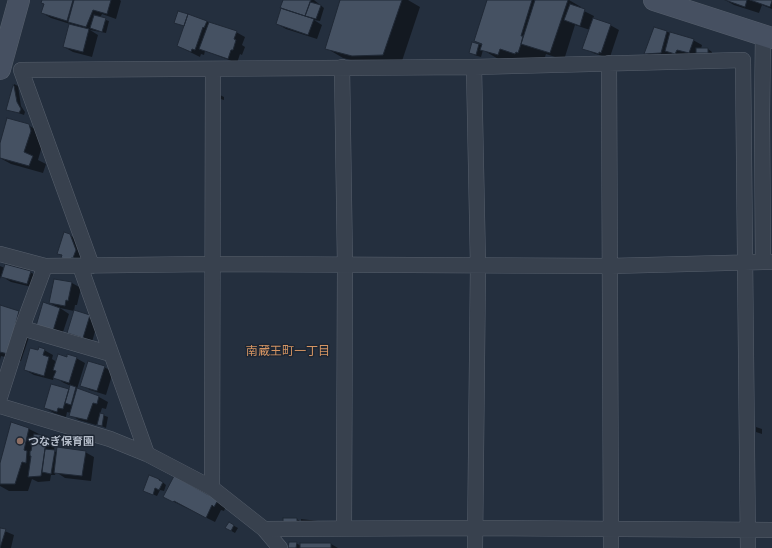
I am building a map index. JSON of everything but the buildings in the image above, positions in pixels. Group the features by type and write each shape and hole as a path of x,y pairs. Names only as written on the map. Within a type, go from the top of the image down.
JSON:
{"street":[{"path":"0,68 19,0"},
{"path":"0,254 45,266 212,264 610,266 768,262 762,114 768,37 654,0"},
{"path":"146,454 111,354 86,266 21,70 474,67 743,60 748,548"},
{"path":"609,63 612,548"},
{"path":"342,67 345,265 344,528"},
{"path":"474,67 478,265 475,548"},
{"path":"212,488 213,69"},
{"path":"0,397 22,328 45,266"},
{"path":"22,328 111,354"},
{"path":"0,406 110,439 146,454 212,488 264,529 280,548"},
{"path":"264,529 475,528 772,530"}],"place":[{"name":"つなぎ保育園","path":"20,441"}],"district":[{"name":"南蔵王町一丁目","path":"288,351"}]}
